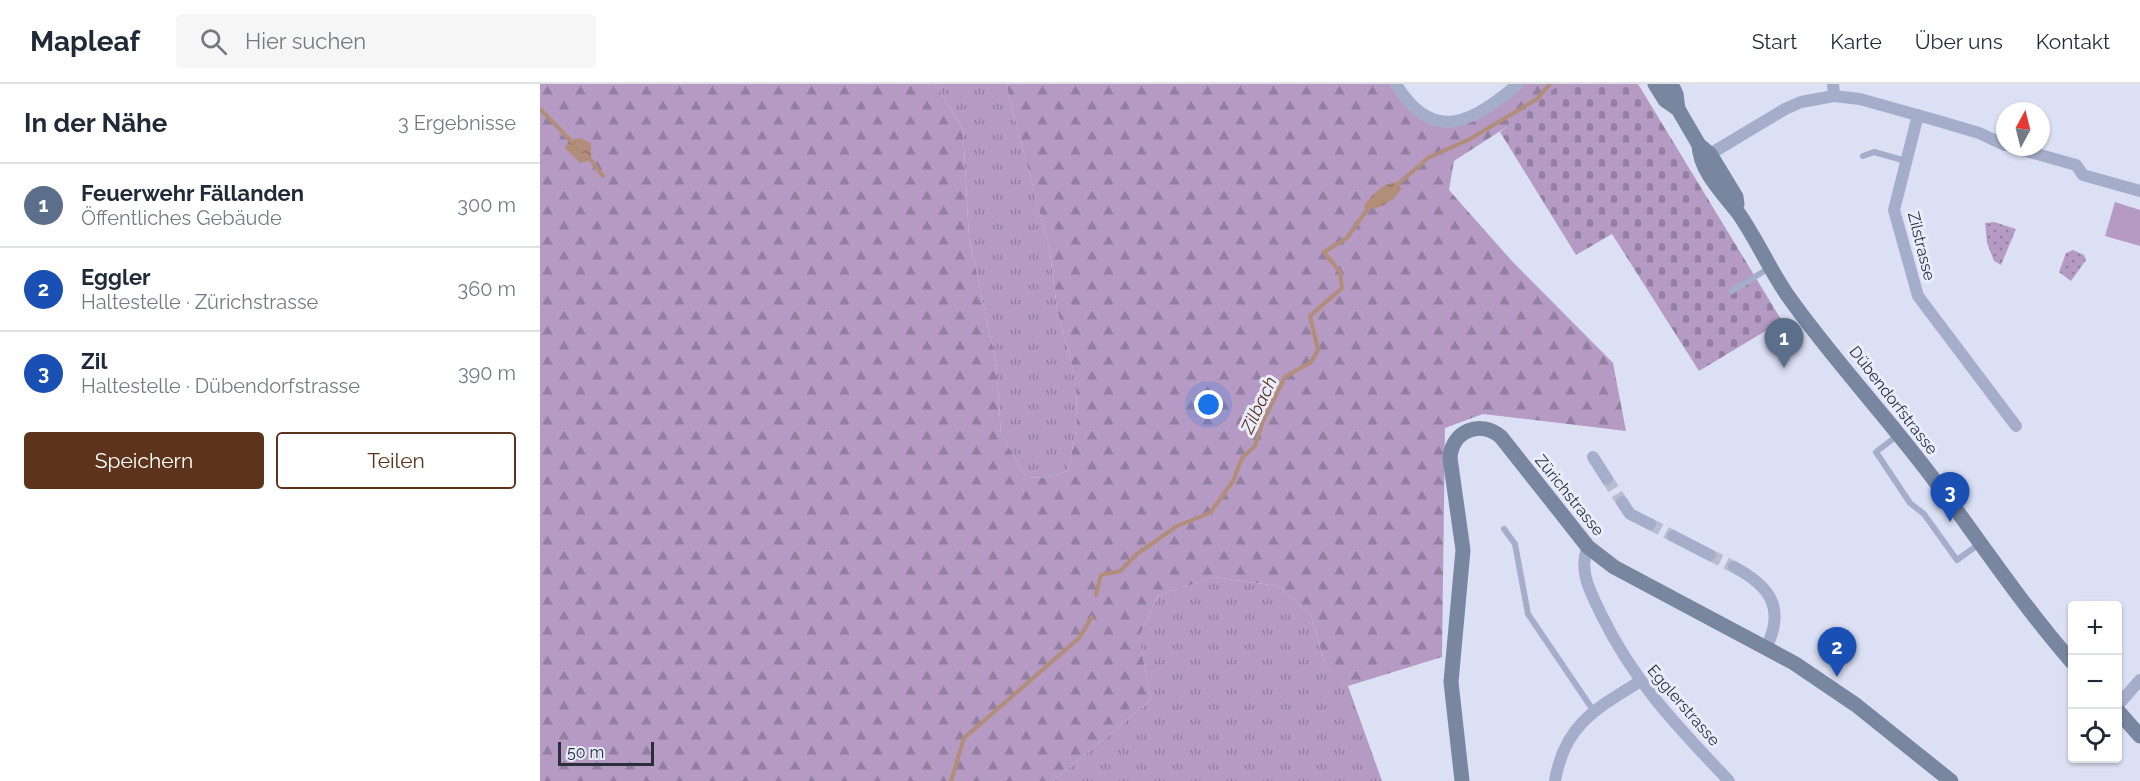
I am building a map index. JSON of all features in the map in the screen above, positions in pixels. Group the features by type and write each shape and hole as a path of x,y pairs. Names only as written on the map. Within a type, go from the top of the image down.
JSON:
{"main road":[{"name":"Dübendorfstrasse","path":"1655,84 1665,99 1678,110 1736,197 1738,213 1770,268 1804,318 1938,485 1979,544 2068,656"},
{"name":"Dübendorfstrasse","path":"1671,84 1676,94 1678,110"},
{"name":"Zürichstrasse","path":"1462,781 1451,682 1463,550 1450,465 1452,445 1457,438 1476,428 1496,433 1588,547 1620,570 1794,663 1856,705 1951,781"},
{"path":"2122,716 2140,736"}],"street":[{"path":"1396,84 1405,99 1422,114 1444,122 1458,122 1468,120 1489,108 1518,84"},
{"path":"1704,149 1785,109 1834,90 1979,133 1996,141"},
{"name":"Zilstrasse","path":"1918,115 1894,210 1918,296 2016,426"},
{"path":"2044,156 2076,165 2083,175 2140,190"},
{"path":"1593,457 1607,479"},
{"path":"1622,502 1630,514 1650,524"},
{"path":"1673,536 1710,555"},
{"name":"Egglerstrasse","path":"1588,547 1584,556 1583,573 1611,636 1639,682 1729,781"},
{"path":"1734,567 1756,579 1766,590 1773,603 1776,624 1766,648"},
{"path":"2122,700 2140,680"},
{"path":"1555,781 1563,749 1576,729 1593,710 1639,682"}],"lane":[{"path":"1863,156 1874,152 1906,161"},
{"path":"1732,291 1770,268"},
{"path":"1898,435 1876,452 1910,503 1924,514 1957,560 1979,544"},
{"path":"1504,529 1515,544 1528,614 1593,710"}],"green space":[{"path":"540,84 935,84 963,129 969,237 996,362 1001,434 1026,477 1044,478 1068,471 1077,425 1076,381 1057,309 1050,252 1006,84 1396,84 1422,114 1458,122 1518,84 1565,84 1557,94 1454,161 1449,190 1511,260 1613,363 1626,431 1483,414 1445,428 1442,657 1348,686 1334,679 1323,657 1311,616 1278,586 1214,577 1158,596 1139,637 1151,700 1053,781 540,781"},
{"path":"935,84 1006,84 1050,252 1057,309 1076,381 1077,425 1068,471 1044,478 1026,477 1001,434 996,362 969,237 963,129"},
{"path":"1560,84 1638,84 1782,321 1699,371 1612,234 1576,255 1500,132"},
{"path":"2115,202 2140,210 2140,246 2105,236"},
{"path":"1994,222 2016,229 2001,265 1994,261 1987,243 1985,223"},
{"path":"2073,250 2084,255 2086,260 2071,281 2059,272 2066,253"},
{"path":"1214,577 1278,586 1311,616 1323,657 1334,678 1348,686 1382,781 1053,781 1151,700 1139,637 1158,596"}],"water":[{"path":"580,138 591,143 591,160 580,163 565,148 569,140"},
{"path":"1395,182 1402,189 1395,197 1382,206 1366,209 1364,206 1374,194 1385,185"}],"waterway":[{"name":"Zilbach","path":"1396,186 1428,158 1470,139 1537,99 1550,84"},
{"path":"540,109 572,142"},
{"path":"589,158 603,176"},
{"name":"Zilbach","path":"1096,595 1101,575 1120,571 1137,554 1177,526 1210,513 1233,481 1242,458 1255,446 1263,421 1285,377 1311,362 1318,350 1310,316 1342,288 1340,272 1324,252 1347,238 1369,207"},
{"name":"Zilbach","path":"951,781 964,738 1079,638 1092,617"}],"tunnel":[{"path":"1607,479 1622,502"},
{"path":"1650,524 1673,536"},
{"path":"1710,555 1734,567"}],"place":[{"name":"Feuerwehr Fällanden","path":"1784,368"},
{"name":"Zil","path":"1950,522"},
{"name":"Eggler","path":"1837,677"}]}
